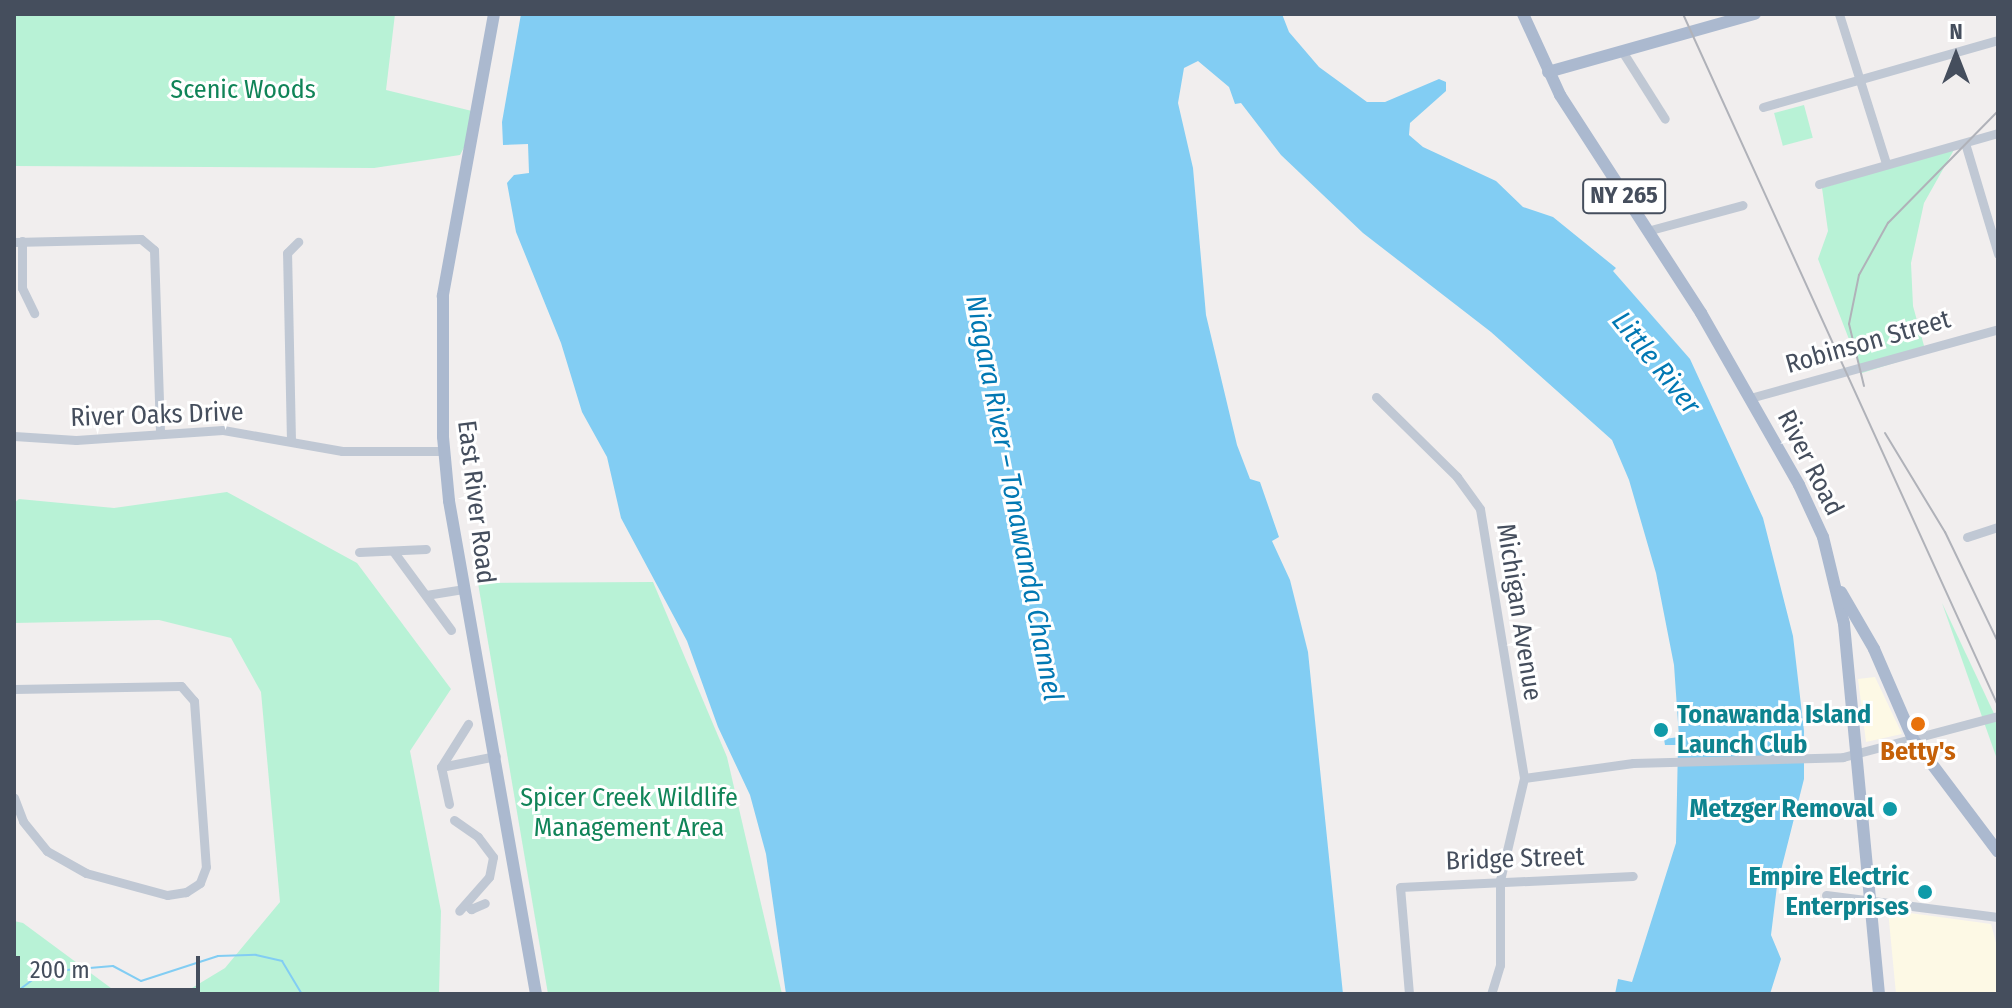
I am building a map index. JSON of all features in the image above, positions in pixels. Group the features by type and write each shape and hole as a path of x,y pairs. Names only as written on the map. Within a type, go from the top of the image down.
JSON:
{"main road":[{"name":"East River Road","path":"494,14 443,296 444,451 536,994"},
{"name":"River Road","path":"1523,14 1548,72 1750,398 1814,516 1837,586 1879,994"},
{"path":"1548,72 1755,14"},
{"path":"1837,586 1874,649 1913,739 1998,852"}],"street":[{"path":"1839,14 1886,163"},
{"path":"1763,107 1998,40"},
{"path":"1622,51 1665,119"},
{"path":"1819,184 1998,133"},
{"path":"1965,143 1994,231 1998,254"},
{"path":"1647,231 1743,205"},
{"path":"34,313 22,288 18,242 141,239 154,250 160,433"},
{"path":"291,441 287,253 298,242"},
{"name":"Robinson Street","path":"1750,398 1998,329"},
{"name":"Michigan Avenue","path":"1376,397 1457,477 1480,509 1524,778"},
{"name":"River Oaks Drive","path":"14,436 58,440 223,430 365,453 444,451"},
{"path":"1967,537 1998,527"},
{"path":"359,552 426,549"},
{"path":"393,551 451,630"},
{"path":"426,595 465,589"},
{"path":"14,689 181,686 194,701 206,867 200,883 186,892 167,895 86,873 47,851 23,821 14,798"},
{"path":"1491,994 1500,965 1500,880 1524,778 1669,761 1815,759 1856,754 1998,716"},
{"path":"449,804 441,767 468,724"},
{"path":"441,767 496,756"},
{"path":"454,820 478,837 493,857"},
{"path":"493,857 513,852"},
{"path":"479,893 489,906 463,908 479,893 493,857"},
{"name":"Bridge Street","path":"1409,994 1400,887 1633,876"},
{"path":"1826,895 1998,917"}],"shaded area":[{"path":"1875,677 1902,734 1866,742 1858,679"},
{"path":"1888,910 1991,924 1998,950 1998,994 1896,994"}],"green space":[{"name":"Scenic Woods","path":"14,14 395,14 386,90 472,111 468,140 460,155 374,168 14,166"},
{"path":"1804,105 1813,138 1783,146 1774,113"},
{"path":"1955,148 1924,203 1911,263 1913,306 1926,353 1862,373 1818,259 1828,231 1822,188"},
{"path":"227,492 357,563 451,689 410,751 441,911 439,994 182,994 225,968 280,902 261,692 231,638 159,620 14,623 14,503 19,499 114,508"},
{"name":"Spicer Creek Wildlife Management Area","path":"653,582 727,757 782,994 548,994 478,583"},
{"path":"1942,603 1998,722 1998,762"},
{"path":"14,921 23,923 119,994 14,994"}],"water":[{"path":"521,14 1282,14 1289,32 1319,67 1367,102 1385,102 1439,79 1446,82 1446,91 1410,123 1409,135 1423,147 1496,181 1523,207 1553,217 1616,268 1613,271 1690,359 1763,518 1793,636 1804,731 1804,779 1777,886 1771,935 1781,959 1770,994 1615,994 1618,979 1632,982 1676,843 1678,745 1665,745 1664,739 1679,737 1674,665 1656,573 1629,480 1612,440 1491,332 1363,233 1281,155 1241,103 1235,104 1229,87 1198,61 1184,68 1178,103 1193,168 1206,315 1237,445 1250,479 1260,482 1279,537 1272,541 1290,580 1308,652 1343,994 786,994 766,854 750,795 718,727 687,641 621,518 607,457 582,412 561,343 516,232 507,183 514,175 529,173 528,144 503,145 502,122"}],"waterway":[{"path":"22,994 19,990 43,972 113,966 141,981 218,956 256,955 282,961 302,994"}],"railway":[{"path":"1683,14 1998,706"},
{"path":"1864,386 1849,324 1859,275 1888,223 1998,111"},
{"path":"1885,433 1945,532 1998,642"}],"place":[{"name":"Betty's","path":"1918,724"},
{"name":"Tonawanda Island Launch Club","path":"1661,730"},
{"name":"Metzger Removal","path":"1890,809"},
{"name":"Empire Electric Enterprises","path":"1925,892"}],"water label":[{"name":"Little River","path":"1656,363"},
{"name":"Niagara River – Tonawanda Channel","path":"1014,498"}]}
